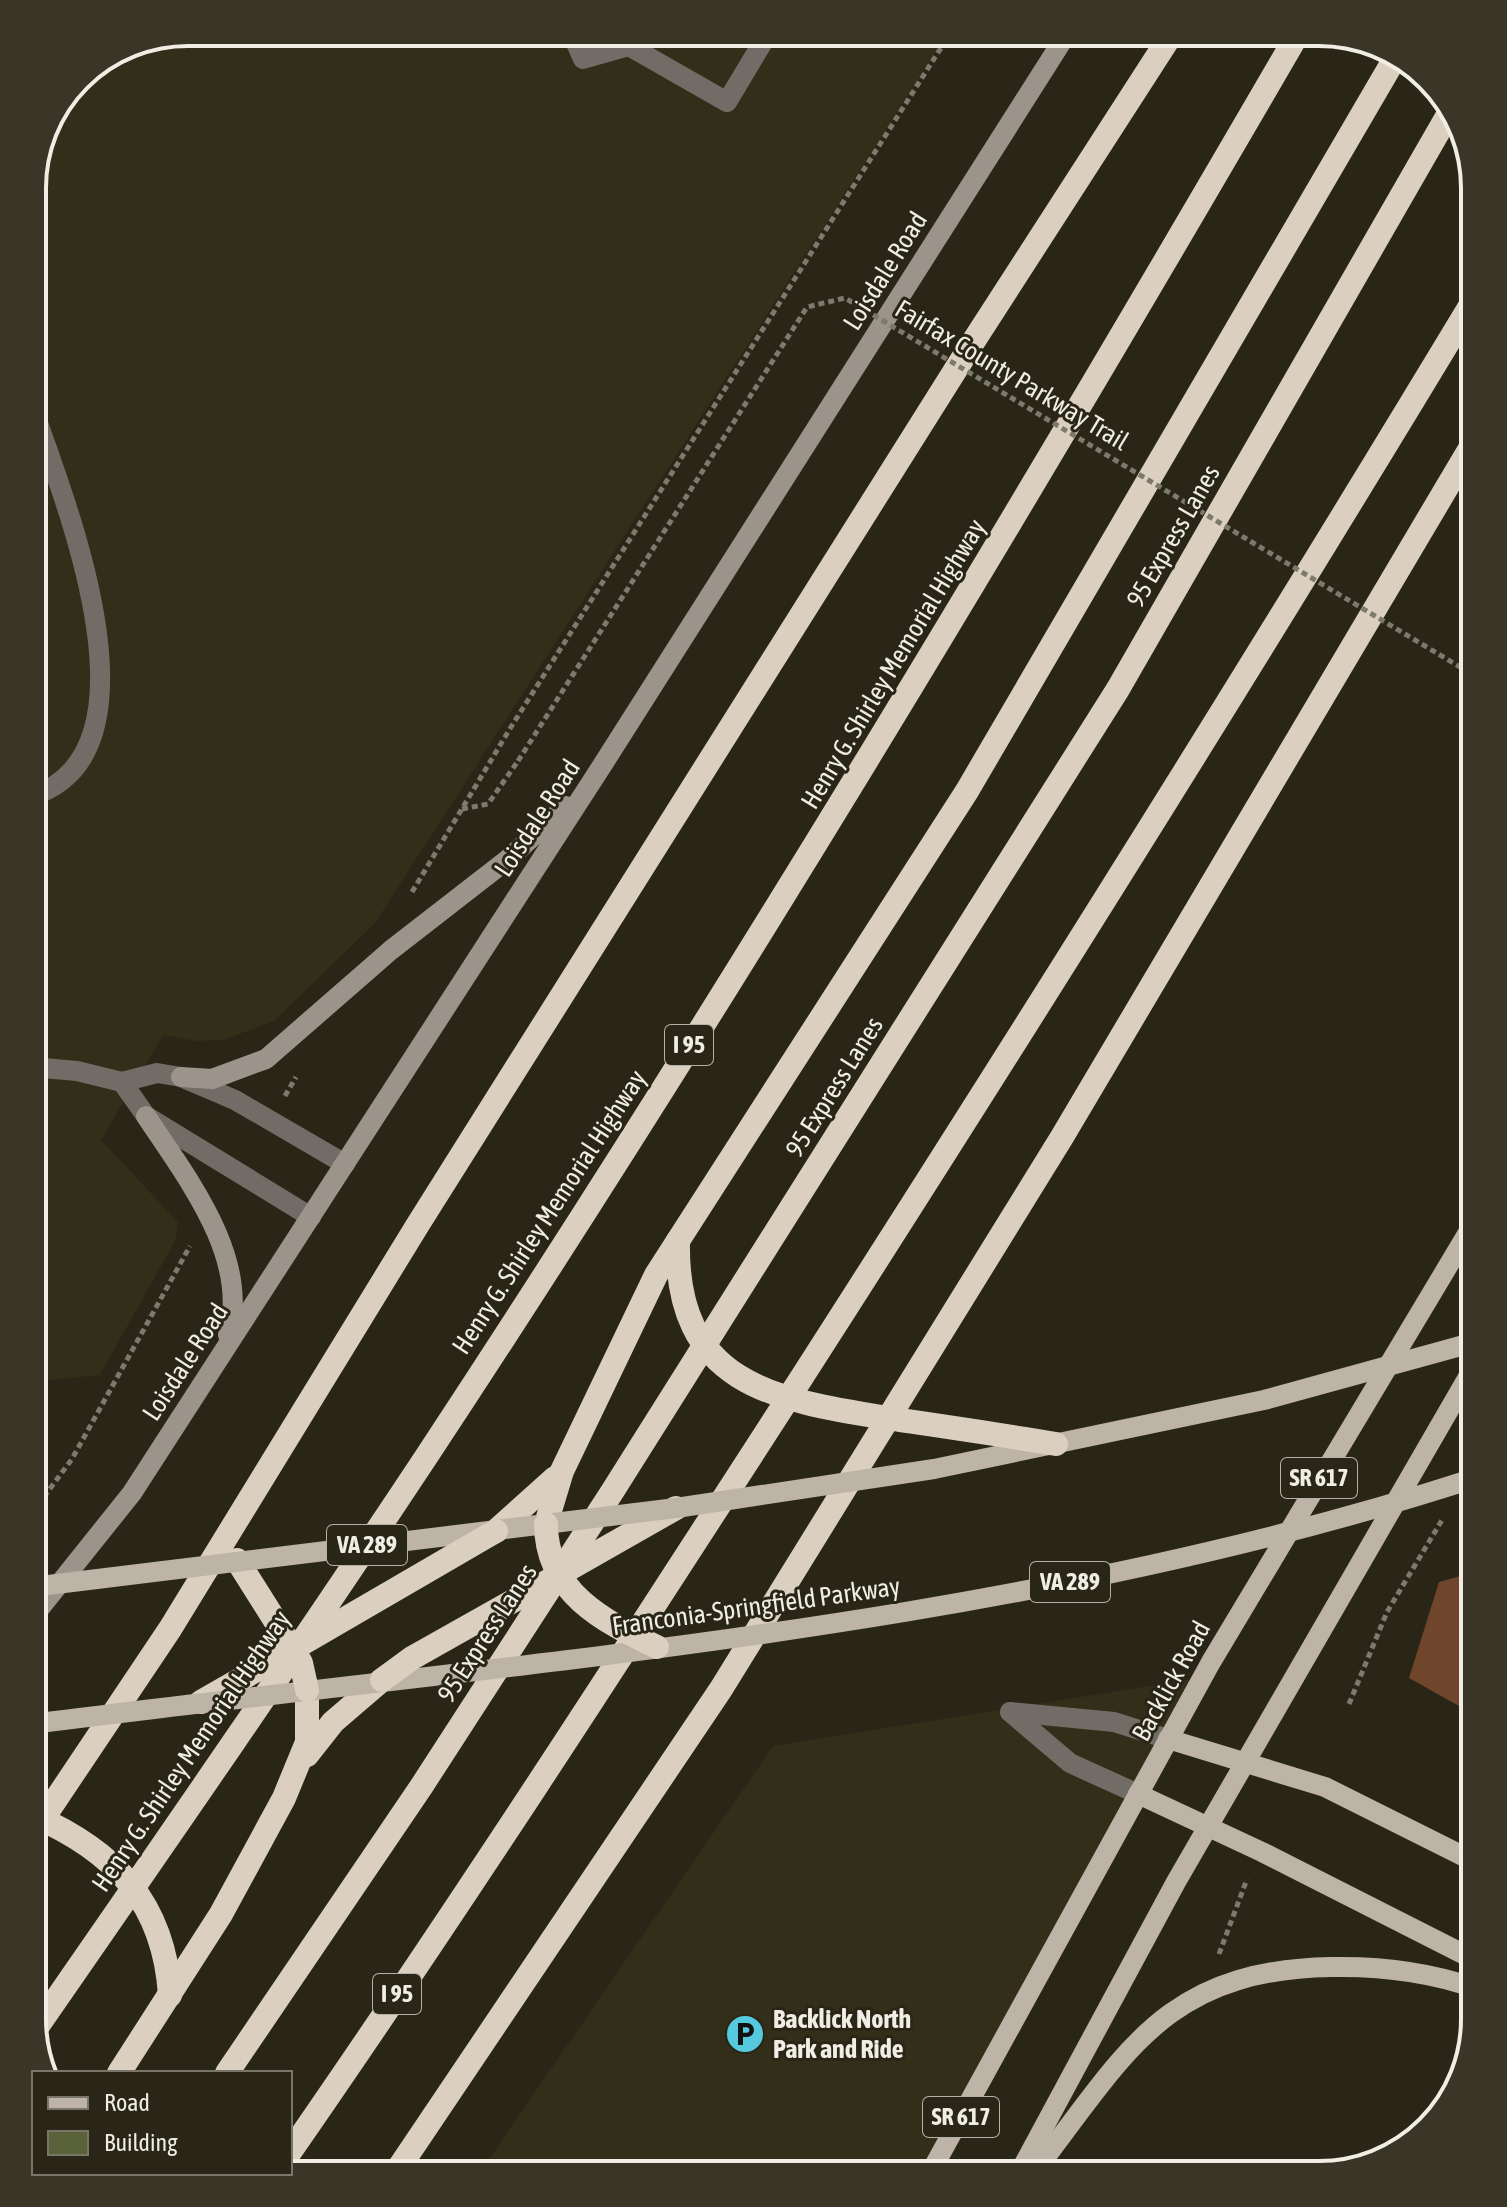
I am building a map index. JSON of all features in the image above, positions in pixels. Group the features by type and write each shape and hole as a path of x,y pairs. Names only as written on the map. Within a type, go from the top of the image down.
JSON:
{"highway":[{"path":"46,1814 170,1629 417,1226 973,342 1164,46"},
{"name":"Henry G. Shirley Memorial Highway","path":"46,2014 429,1452 608,1175 897,714 1291,46"},
{"path":"657,1647 600,1617 559,1575 546,1545 546,1524 562,1471 638,1311 678,1241 967,791 1391,65"},
{"name":"95 Express Lanes","path":"228,2071 421,1787 612,1492 1118,689 1444,121"},
{"name":"I 95","path":"292,2149 692,1548 965,1123 1241,682 1461,321"},
{"path":"403,2161 721,1689 1062,1137 1461,464"},
{"path":"678,1241 678,1275 688,1318 714,1357 752,1386 779,1397 843,1411 1056,1444"},
{"path":"201,1702 496,1531 539,1497 562,1471"},
{"path":"120,2071 252,1859 297,1770 333,1722 412,1658 676,1508"},
{"path":"237,1560 301,1663 307,1690 309,1725 297,1770"},
{"path":"46,1823 91,1848 138,1894 162,1936 170,1995"}],"main road":[{"name":"Loisdale Road","path":"46,1600 132,1493 605,761 1059,46"},
{"path":"181,1077 212,1079 242,1070 277,1051 391,950 538,833 605,761"},
{"path":"146,1116 194,1188 232,1275 234,1315 223,1351"},
{"name":"Backlick Road","path":"937,2161 1168,1739 1461,1245"},
{"name":"VA 289","path":"46,1585 676,1508 934,1469 1264,1400 1461,1346"},
{"name":"SR 617","path":"1026,2161 1244,1762 1461,1389"},
{"name":"Franconia-Springfield Parkway","path":"46,1722 851,1621 1108,1575 1301,1529 1461,1482"},
{"path":"1168,1739 1325,1787 1461,1855"},
{"path":"1138,1794 1461,1953"},
{"path":"1043,2161 1128,2050 1181,2005 1216,1986 1275,1972 1350,1967 1422,1974 1461,1984"}],"lane":[{"path":"577,46 583,59 616,46"},
{"path":"643,46 727,102 761,46"},
{"path":"46,447 80,546 98,623 100,676 92,731 74,772 46,788"},
{"path":"46,1068 77,1071 122,1082 157,1073 181,1077 235,1100 345,1164"},
{"path":"122,1082 146,1116 311,1217"},
{"path":"1138,1794 1070,1763 1010,1712 1114,1722 1168,1739"}],"path":[{"path":"406,901 942,46"},
{"name":"Fairfax County Parkway Trail","path":"462,809 488,804 518,761 807,307 845,298 1461,668"},
{"path":"46,1494 72,1459 192,1241"},
{"path":"1349,1704 1387,1612 1443,1518"},
{"path":"1219,1956 1247,1879"}],"shaded area":[{"path":"178,46 940,46 375,923 274,1021 223,1040 196,1041 163,1035 101,1140 178,1222 175,1241 100,1375 46,1381 46,178 57,133 75,101 101,75 125,61 151,51"},
{"path":"1461,1576 1461,1707 1409,1678 1439,1582"},
{"name":"Backlick North Park and Ride","path":"1212,1676 944,2161 488,2161 773,1746"}],"place":[{"name":"Backlick North Park and Ride","path":"745,2034"}]}
